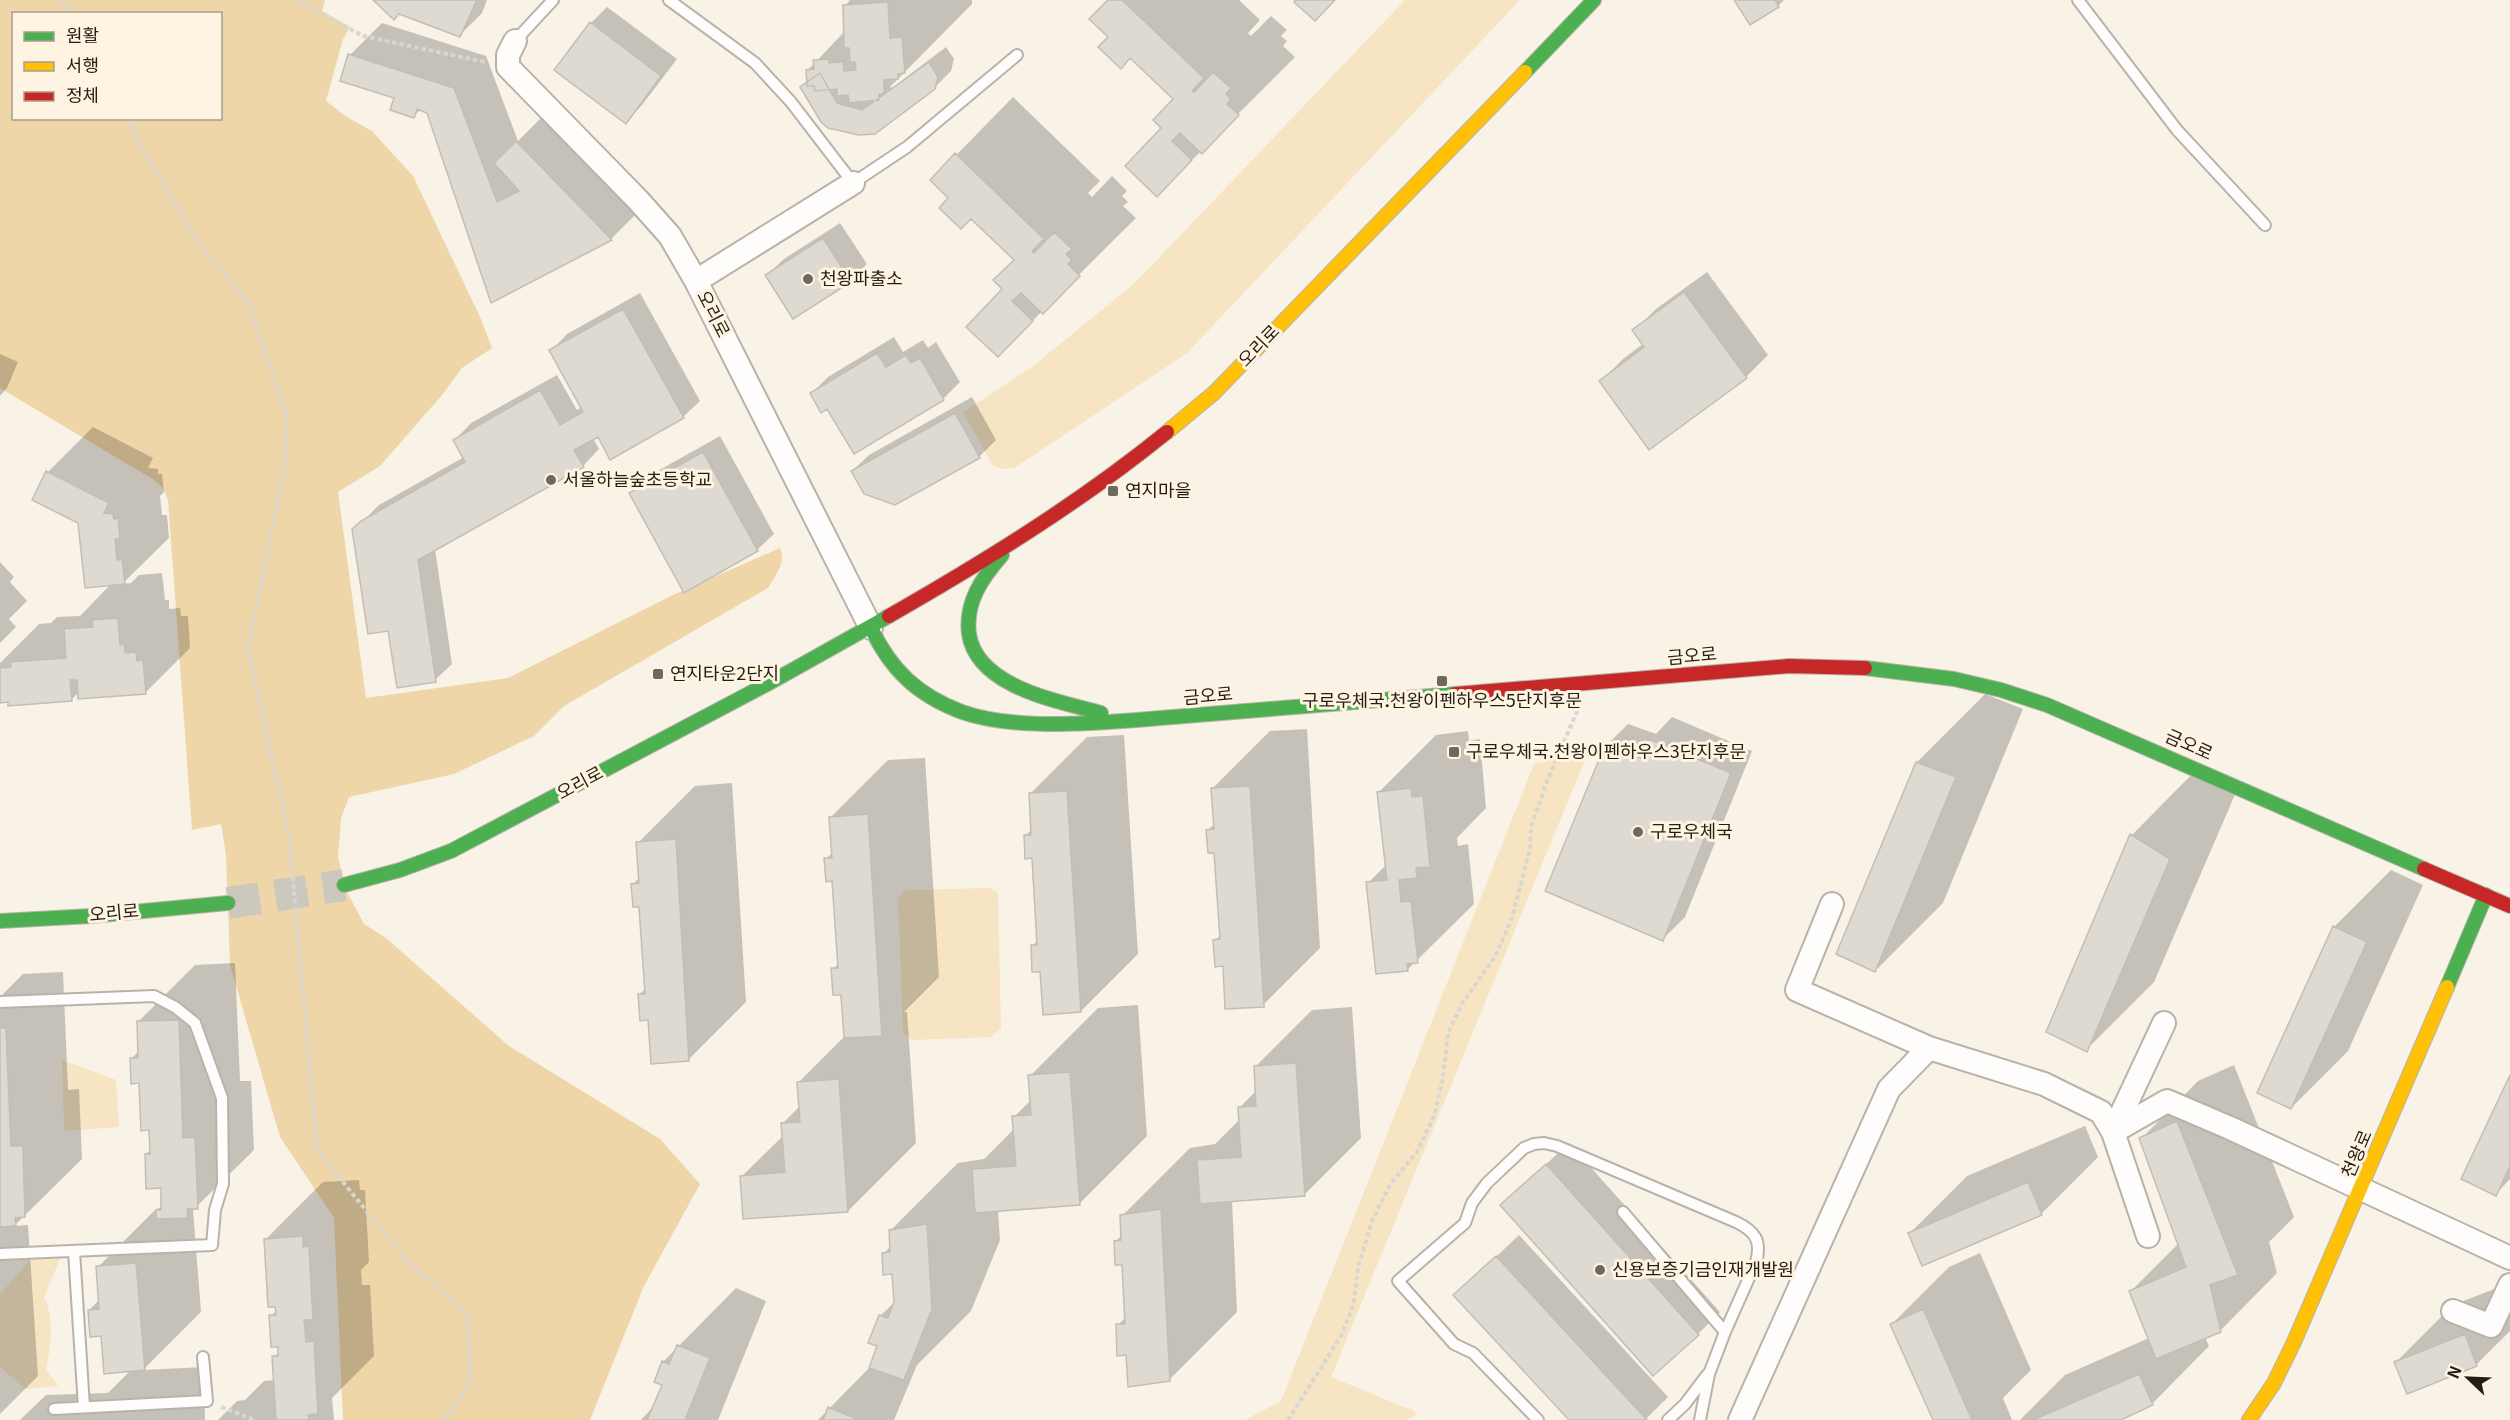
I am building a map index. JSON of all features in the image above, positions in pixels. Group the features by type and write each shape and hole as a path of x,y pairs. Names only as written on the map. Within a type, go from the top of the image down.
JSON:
{"main road":[{"name":"오리로","path":"344,885 400,870 451,851 871,628 1083,496 1136,457 1214,393 1594,0"},
{"path":"1017,539 984,576 974,594 968,612 967,634 975,656 987,670 1002,679 1124,721"},
{"name":"금오로","path":"871,628 885,656 901,675 924,694 957,711 976,717 1032,723 1124,721 1789,666 1903,672 2001,690 2101,726 2510,906"},
{"name":"천왕로","path":"2249,1420 2261,1405 2282,1368 2362,1190 2486,895"},
{"name":"오리로","path":"0,921 91,916 228,903"}],"street":[{"path":"508,67 508,56 515,41"},
{"name":"오리로","path":"508,67 638,200 670,236 696,281 871,628"},
{"path":"696,281 853,183"},
{"path":"1832,904 1797,990 1929,1048 2044,1084 2101,1112 2113,1132 2148,1236"},
{"path":"2113,1132 2164,1023"},
{"path":"1740,1420 1888,1089 1929,1048"},
{"path":"2113,1132 2167,1101 2510,1258"},
{"path":"2453,1311 2491,1326 2510,1285"}],"lane":[{"path":"515,41 553,0"},
{"path":"669,0 755,63 791,102 853,183 907,147 1017,55"},
{"path":"2078,0 2177,130 2265,225"},
{"path":"0,1002 154,996 176,1007 195,1023 222,1098 223,1184 215,1210 212,1245 0,1254"},
{"path":"1538,1420 1473,1353 1454,1344 1398,1281 1465,1223 1472,1203 1487,1183 1524,1148 1545,1143 1567,1150 1736,1222 1754,1233 1759,1240 1756,1262 1708,1374 1700,1420"},
{"path":"1623,1212 1725,1332"},
{"path":"74,1251 84,1407"},
{"path":"54,1409 207,1401 203,1358"},
{"path":"1668,1420 1685,1404 1708,1374"}],"path":[{"path":"297,0 363,36 508,67"},
{"path":"130,120 138,141 199,244 248,301 287,418 285,465 248,648 290,836 317,1150 408,1262 468,1314 470,1383 444,1420"},
{"path":"1287,1420 1341,1336 1353,1306 1358,1268 1372,1221 1391,1183 1417,1152 1434,1116 1443,1078 1448,1033 1463,1002 1495,957 1512,918 1530,849 1531,827 1546,784 1589,683"},
{"path":"207,1401 255,1420"}],"shaded area":[{"path":"0,0 325,0 322,11 350,27 343,39 326,101 347,117 372,131 413,176 481,319 492,348 462,368 442,395 380,466 338,492 366,698 508,678 673,595 780,548 781,564 768,588 564,706 534,736 454,774 349,797 341,818 338,857 345,888 364,924 386,938 509,1046 660,1139 700,1184 644,1286 590,1420 343,1420 334,1218 280,1137 230,965 226,855 221,824 192,830 168,500 163,488 154,480 0,388"},
{"path":"1405,0 1520,0 1187,353 1014,468 1003,469 993,466 963,412 1032,367 1135,283"},
{"path":"1589,750 1331,1377 1414,1411 1416,1415 1407,1420 1245,1420 1281,1401 1534,764"},
{"path":"990,888 998,893 1001,1028 991,1037 912,1040 903,1033 898,899 906,890"},
{"path":"62,1060 116,1080 119,1127 64,1131"},
{"path":"63,1252 44,1297 51,1324 46,1369 58,1386 25,1389 0,1367 0,1294 36,1253"}],"building":[{"path":"373,0 477,0 460,37 399,14 394,20"},
{"path":"1108,0 1122,0 1204,78 1192,91 1194,92 1213,72 1231,88 1226,94 1231,99 1227,104 1239,115 1202,154 1180,133 1172,141 1192,160 1157,197 1125,166 1161,128 1153,120 1173,99 1130,58 1121,69 1098,47 1108,37 1089,19"},
{"path":"1295,0 1335,0 1315,21 1294,2"},
{"path":"1734,0 1775,0 1779,7 1750,25"},
{"path":"888,2 890,38 902,37 905,73 898,74 898,79 884,80 884,94 879,94 879,100 849,103 848,95 837,96 837,89 815,91 814,86 807,86 806,70 814,69 813,60 829,59 829,63 843,62 844,71 856,70 855,62 850,62 849,48 844,48 843,5"},
{"path":"590,22 661,76 626,124 554,70"},
{"path":"348,54 454,88 497,202 519,191 494,163 516,141 612,240 491,303 427,113 417,109 414,118 390,110 394,98 340,81"},
{"path":"929,62 938,77 935,89 875,134 859,135 828,128 821,122 800,87 820,73 837,103 862,110"},
{"path":"955,153 1044,239 1032,251 1034,253 1054,232 1072,249 1066,254 1072,260 1068,264 1080,276 1043,314 1021,293 1012,301 1033,321 998,357 966,327 1002,289 993,280 1014,260 971,219 961,229 939,208 948,198 930,180"},
{"name":"천왕파출소","path":"823,238 851,282 793,319 765,275"},
{"path":"1684,292 1747,378 1649,450 1599,381 1644,347 1632,330"},
{"path":"623,309 684,418 610,460 598,437 574,450 584,467 418,560 436,682 397,688 388,631 368,634 352,529 361,521 465,462 453,440 540,390 560,425 583,412 549,350"},
{"path":"877,353 886,367 906,355 911,363 920,358 944,400 854,454 827,409 821,413 810,393"},
{"path":"955,413 980,458 895,505 864,494 851,471"},
{"path":"703,452 758,551 684,593 629,493"},
{"path":"46,471 109,503 104,513 113,514 114,519 118,518 120,538 115,539 117,560 122,559 125,584 85,588 78,523 32,500"},
{"path":"118,618 120,645 124,644 125,653 136,652 137,661 143,660 146,694 78,699 77,680 70,680 72,701 8,706 8,702 0,703 0,668 11,667 10,662 66,658 64,629 93,627 92,620"},
{"name":"구로우체국","path":"1649,739 1731,773 1663,941 1545,891 1605,745 1641,758"},
{"path":"1916,762 1956,777 1875,972 1836,954"},
{"path":"1250,786 1264,1007 1225,1009 1223,966 1215,967 1213,940 1220,939 1214,853 1208,853 1206,830 1214,829 1211,788"},
{"path":"1411,788 1412,797 1423,796 1430,867 1416,868 1417,878 1399,880 1401,902 1411,901 1418,963 1407,964 1408,971 1376,974 1366,882 1387,880 1377,792"},
{"path":"1067,791 1081,1012 1043,1015 1040,972 1032,972 1031,945 1037,945 1032,858 1025,859 1024,835 1031,835 1029,793"},
{"path":"868,814 882,1036 844,1038 841,995 833,995 831,968 838,968 832,881 826,882 824,858 832,858 829,817"},
{"path":"2130,834 2170,859 2087,1052 2046,1032"},
{"path":"676,839 689,1061 651,1064 648,1020 640,1021 638,994 645,994 639,907 633,907 631,884 639,883 636,842"},
{"path":"2333,926 2367,942 2291,1109 2257,1093"},
{"path":"179,1020 183,1138 195,1137 198,1209 187,1209 188,1218 156,1219 156,1210 161,1210 161,1188 146,1189 145,1154 150,1154 149,1130 141,1131 139,1083 131,1084 130,1058 138,1058 137,1021"},
{"path":"0,1028 6,1028 11,1146 23,1146 25,1217 15,1218 16,1226 0,1227"},
{"path":"1296,1063 1305,1196 1200,1204 1197,1160 1241,1157 1238,1107 1256,1106 1254,1066"},
{"path":"1070,1072 1080,1205 975,1213 972,1169 1016,1166 1012,1116 1031,1115 1028,1075"},
{"path":"2510,1075 2510,1166 2496,1196 2461,1179"},
{"path":"839,1079 848,1212 743,1219 740,1176 785,1172 781,1123 800,1122 797,1082"},
{"path":"2177,1121 2238,1275 2210,1285 2221,1332 2156,1359 2129,1291 2186,1267 2139,1138"},
{"name":"신용보증기금인재개발원","path":"1546,1164 1699,1335 1653,1376 1500,1205"},
{"path":"2028,1182 2042,1215 1922,1266 1908,1233"},
{"path":"1161,1209 1170,1381 1128,1387 1126,1355 1117,1356 1116,1324 1125,1324 1122,1265 1115,1265 1114,1241 1121,1240 1120,1215"},
{"path":"927,1224 932,1309 904,1380 869,1368 877,1346 868,1343 879,1315 888,1318 894,1302 892,1274 883,1275 882,1253 890,1252 889,1230"},
{"path":"303,1236 303,1247 309,1246 313,1320 304,1320 306,1342 314,1341 318,1414 308,1415 309,1420 276,1420 272,1356 278,1356 278,1347 271,1347 269,1315 276,1315 275,1307 268,1307 264,1239"},
{"path":"1496,1256 1647,1420 1569,1420 1453,1295"},
{"path":"136,1263 145,1370 104,1374 101,1336 90,1337 88,1310 99,1309 96,1266"},
{"path":"1923,1309 1972,1420 1933,1420 1890,1324"},
{"path":"2465,1334 2477,1366 2407,1394 2394,1362"},
{"path":"677,1345 710,1358 685,1420 647,1420 662,1385 654,1382 662,1361 669,1364"},
{"path":"2139,1374 2153,1405 2121,1420 2033,1420"},
{"path":"828,1407 859,1420 823,1420"}],"tunnel":[{"path":"228,903 344,885"}],"traffic: fast":[{"path":"1525,72 1594,0"},
{"path":"1002,555 976,591 972,601 968,622 975,652 987,667 1022,689 1042,697 1101,713"},
{"path":"344,885 400,870 451,851 771,682 889,616"},
{"path":"871,628 897,669 919,689 946,705 987,719 1078,724 1455,694"},
{"path":"1865,668 1954,679 2001,690 2047,705 2424,869"},
{"path":"2447,987 2486,895"},
{"path":"0,921 91,916 228,903"}],"traffic: slow":[{"path":"1167,432 1214,393 1525,72"},
{"path":"2249,1420 2274,1383 2294,1342 2447,987"}],"traffic: jam":[{"path":"889,616 1032,530 1101,483 1167,432"},
{"path":"1455,694 1789,666 1865,668"},
{"path":"2424,869 2510,906"}],"place":[{"name":"천왕파출소","path":"808,279"},
{"name":"서울하늘숲초등학교","path":"551,480"},
{"name":"연지마을","path":"1113,491"},
{"name":"연지타운2단지","path":"658,674"},
{"name":"구로우체국.천왕이펜하우스5단지후문","path":"1442,681"},
{"name":"구로우체국.천왕이펜하우스3단지후문","path":"1454,752"},
{"name":"구로우체국","path":"1638,832"},
{"name":"신용보증기금인재개발원","path":"1600,1270"}]}
